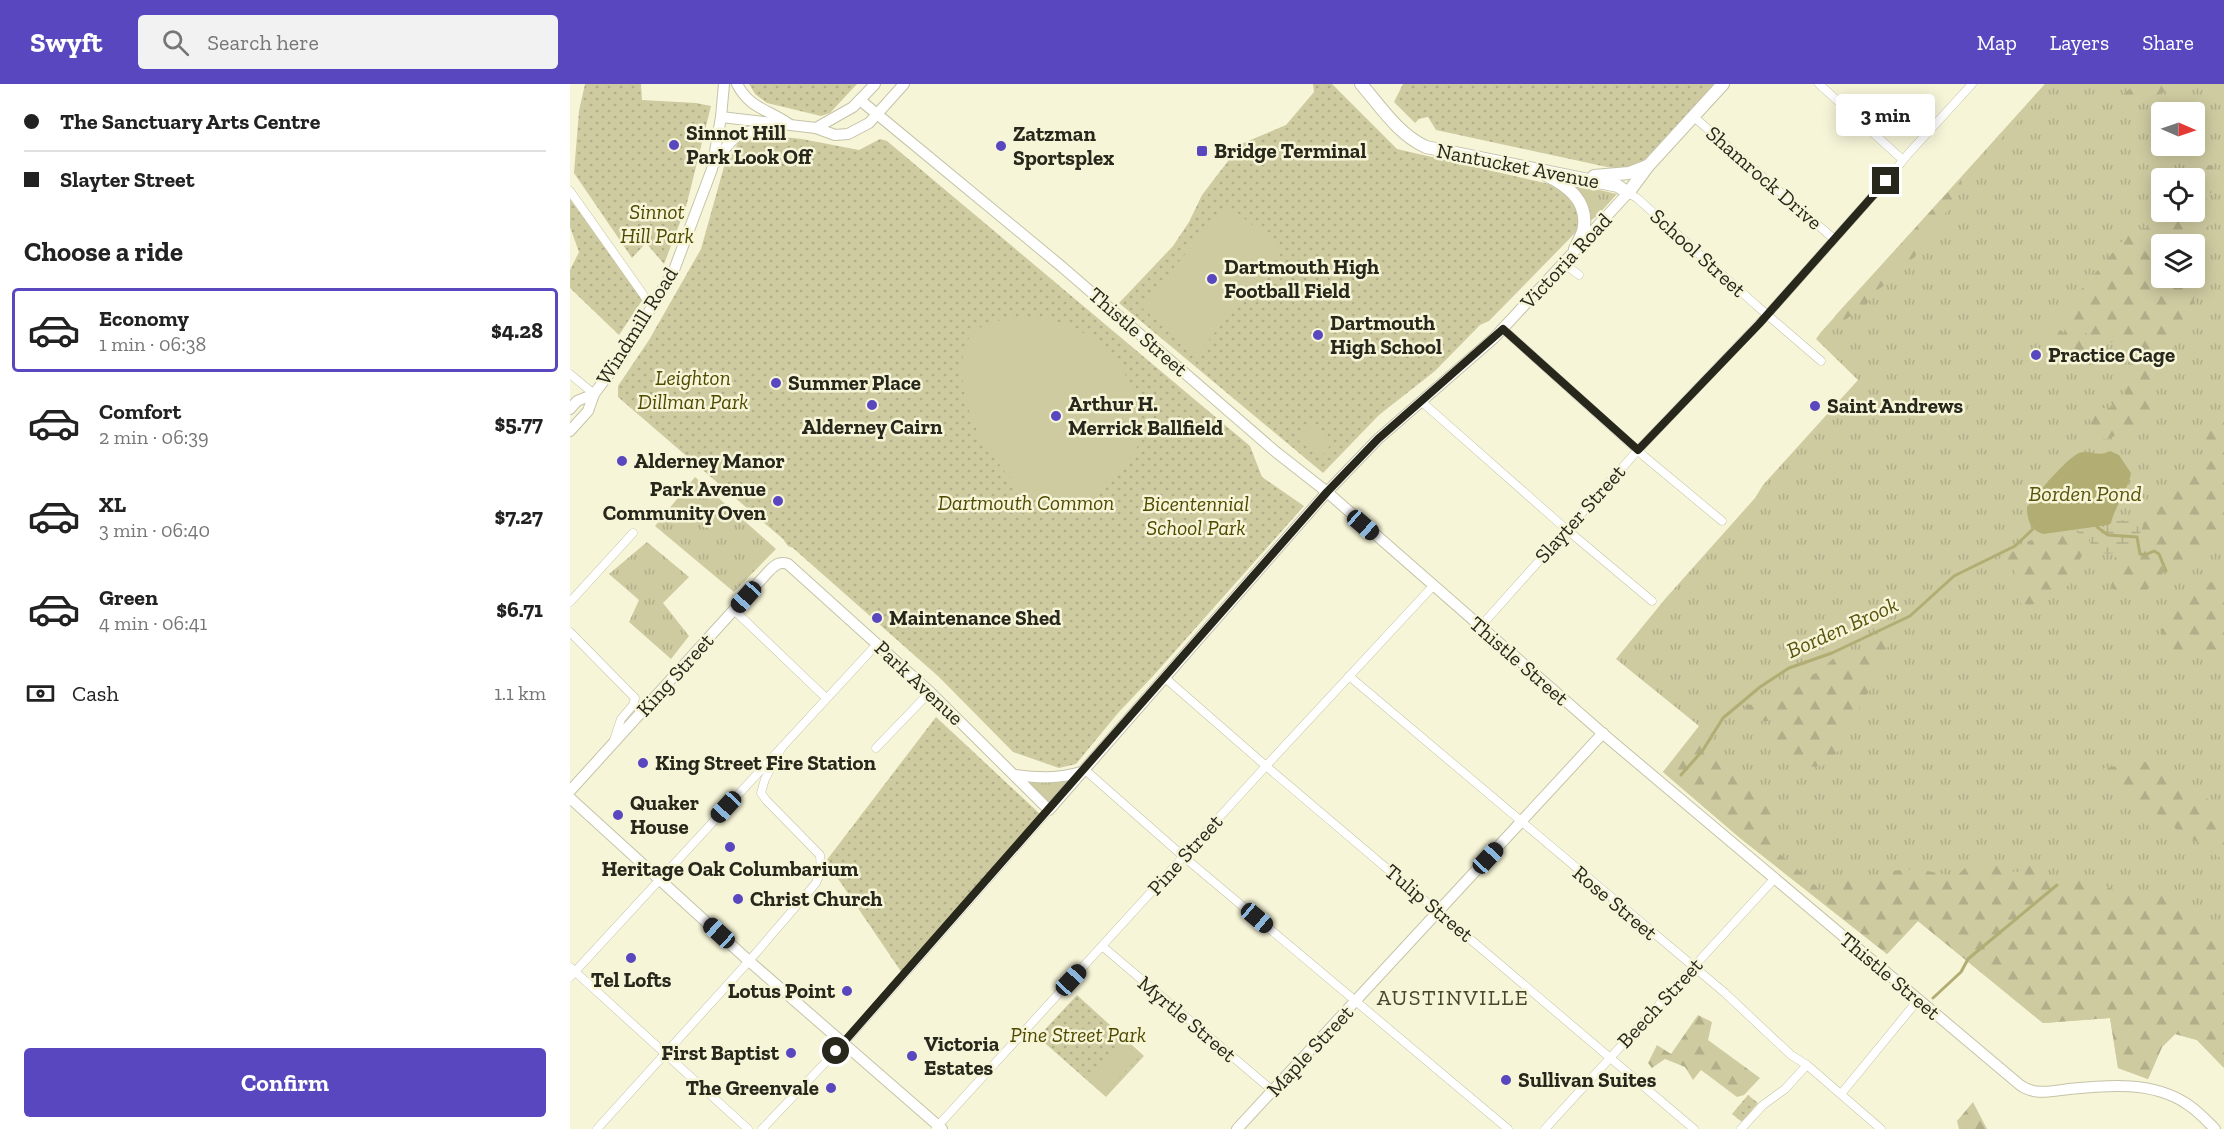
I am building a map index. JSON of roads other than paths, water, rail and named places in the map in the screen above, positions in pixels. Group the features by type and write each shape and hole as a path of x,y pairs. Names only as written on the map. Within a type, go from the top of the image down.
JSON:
{"main road":[{"name":"Windmill Road","path":"594,394 621,358 674,270 712,169 724,84"},
{"path":"737,84 745,98 759,109 778,116 792,126"},
{"path":"816,128 835,119 860,100 875,84"},
{"path":"721,117 816,128 835,135 848,134 865,126 904,84"},
{"name":"Nantucket Avenue","path":"1360,84 1413,141 1436,150 1580,177 1617,186 1628,193"},
{"name":"Victoria Road","path":"1049,810 1327,492 1378,439 1503,329 1628,193 1648,166 1723,84"},
{"name":"Thistle Street","path":"860,100 1061,266 1276,452 1327,492 1603,733 2027,1090 2041,1092 2101,1086 2127,1086 2158,1091 2186,1103 2215,1129"},
{"path":"712,169 729,142 746,131 792,126"},
{"path":"1580,177 1629,173 1648,166"},
{"path":"1534,169 1559,181 1581,203 1584,227 1575,249"},
{"path":"570,409 578,401 594,394"},
{"path":"570,431 588,411 594,394"},
{"name":"King Street","path":"570,791 769,571 782,562"},
{"name":"Park Avenue","path":"782,562 788,564 930,692 1049,810"},
{"name":"Maple Street","path":"1237,1129 1603,733"},
{"path":"1015,775 1044,778 1067,777 1083,771"},
{"path":"570,798 938,1128"}],"street":[{"path":"1819,84 1903,160"},
{"name":"Slayter Street","path":"1479,627 1638,450 1767,315 1972,84"},
{"name":"Shamrock Drive","path":"1694,117 1834,239"},
{"path":"570,191 642,296 652,307"},
{"name":"School Street","path":"1628,193 1637,198 1821,362"},
{"path":"1563,263 1579,275"},
{"path":"1503,329 1638,450 1722,521"},
{"path":"570,374 594,394"},
{"path":"1422,402 1566,530 1652,601"},
{"path":"570,602 633,532"},
{"name":"Pine Street","path":"938,1128 1266,766 1433,586"},
{"path":"734,610 826,698"},
{"path":"570,632 633,695 635,702 621,719 614,740"},
{"path":"748,1129 572,972 877,644"},
{"name":"Rose Street","path":"1349,676 1725,993 1791,1054 1881,1129"},
{"name":"Tulip Street","path":"1164,677 1694,1129"},
{"path":"876,748 930,692"},
{"path":"597,1129 816,883 822,864 820,855 762,794 765,779 782,747"},
{"path":"1083,771 1508,1129"},
{"name":"Victoria Road","path":"762,1129 844,1043 1049,810"},
{"name":"Beech Street","path":"1545,1129 1774,878"},
{"name":"Myrtle Street","path":"1102,946 1273,1091"},
{"path":"1841,1094 1918,1000"},
{"path":"1741,1129 1763,1105 1785,1089 1807,1065"}],"water":[{"name":"Borden Pond","path":"2110,451 2119,455 2131,473 2111,523 2043,534 2035,530 2029,520 2027,507 2059,469 2079,453 2101,454"}],"waterway":[{"path":"2097,527 2108,535 2137,537 2140,554 2145,555 2154,551 2159,554 2166,571"},
{"name":"Borden Brook","path":"1681,775 1703,750 1723,718 1760,687 1789,668 1832,653 1910,616 1954,576 2015,546 2033,529"},
{"path":"1933,998 1961,972 1968,959 2057,885"}],"place":[{"name":"Sinnot Hill Park Look Off","path":"674,145"},
{"name":"Zatzman Sportsplex","path":"1001,146"},
{"name":"Bridge Terminal","path":"1202,151"},
{"name":"Dartmouth High Football Field","path":"1212,279"},
{"name":"Dartmouth High School","path":"1318,335"},
{"name":"Practice Cage","path":"2036,355"},
{"name":"Summer Place","path":"776,383"},
{"name":"Alderney Cairn","path":"872,405"},
{"name":"Saint Andrews","path":"1815,406"},
{"name":"Arthur H. Merrick Ballfield","path":"1056,416"},
{"name":"Alderney Manor","path":"622,461"},
{"name":"Park Avenue Community Oven","path":"778,501"},
{"name":"Maintenance Shed","path":"877,618"},
{"name":"King Street Fire Station","path":"643,763"},
{"name":"Quaker House","path":"618,815"},
{"name":"Heritage Oak Columbarium","path":"730,847"},
{"name":"Christ Church","path":"738,899"},
{"name":"Tel Lofts","path":"631,958"},
{"name":"Lotus Point","path":"847,991"},
{"name":"First Baptist","path":"791,1053"},
{"name":"Victoria Estates","path":"912,1056"},
{"name":"Sullivan Suites","path":"1506,1080"},
{"name":"The Greenvale","path":"831,1088"}],"district":[{"name":"AUSTINVILLE","path":"1453,997"}],"park label":[{"name":"Sinnot Hill Park","path":"657,224"},
{"name":"Leighton Dillman Park","path":"693,390"},
{"name":"Dartmouth Common","path":"1026,503"},
{"name":"Bicentennial School Park","path":"1196,516"},
{"name":"Pine Street Park","path":"1078,1035"}]}
